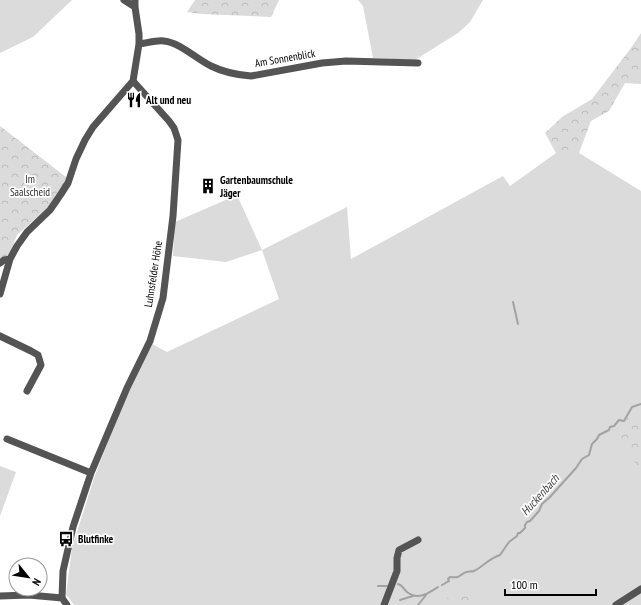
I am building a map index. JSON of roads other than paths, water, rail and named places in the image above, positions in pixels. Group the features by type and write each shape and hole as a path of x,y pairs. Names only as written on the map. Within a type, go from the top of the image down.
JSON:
{"street":[{"path":"0,294 10,259 17,246 27,232 50,210 68,183 76,159 85,140 93,128 133,81 139,44 139,34 135,3 124,0"},
{"name":"Am Sonnenblick","path":"139,44 164,41 176,45 211,66 225,71 251,76 322,63 346,61 418,63"},
{"name":"Luhnsfelder Höhe","path":"62,598 63,570 66,555 73,527 91,473 127,388 150,341 163,298 170,242 178,140 174,128 169,121 133,81"},
{"path":"0,263 4,260 10,259"},
{"path":"0,336 38,355 41,366 27,391"},
{"path":"7,439 91,473"},
{"path":"384,605 397,571 397,558 399,550 418,540"},
{"path":"616,605 641,588"},
{"path":"0,596 29,595 62,598 67,605"}],"waterway":[{"path":"513,302 518,324"},
{"name":"Huckenbach","path":"442,585 449,581 448,579 450,577 457,577 465,572 474,571 492,558 500,555 509,542 525,528 527,522 530,521 539,511 542,504 576,468 582,459 589,455 592,444 599,435 609,430 610,427 614,426 619,420 624,421 632,407 641,404"},
{"name":"Huckenbach","path":"398,584 411,595 415,596 431,592 438,587"},
{"name":"Huckenbach","path":"378,586 387,586"},
{"path":"418,605 426,595"},
{"path":"400,600 413,596"}],"place":[{"name":"Alt und neu","path":"134,100"},
{"name":"Gartenbaumschule Jäger","path":"208,186"},
{"name":"Blutfinke","path":"66,539"}],"park label":[{"name":"Im Saalscheid","path":"30,185"}]}
